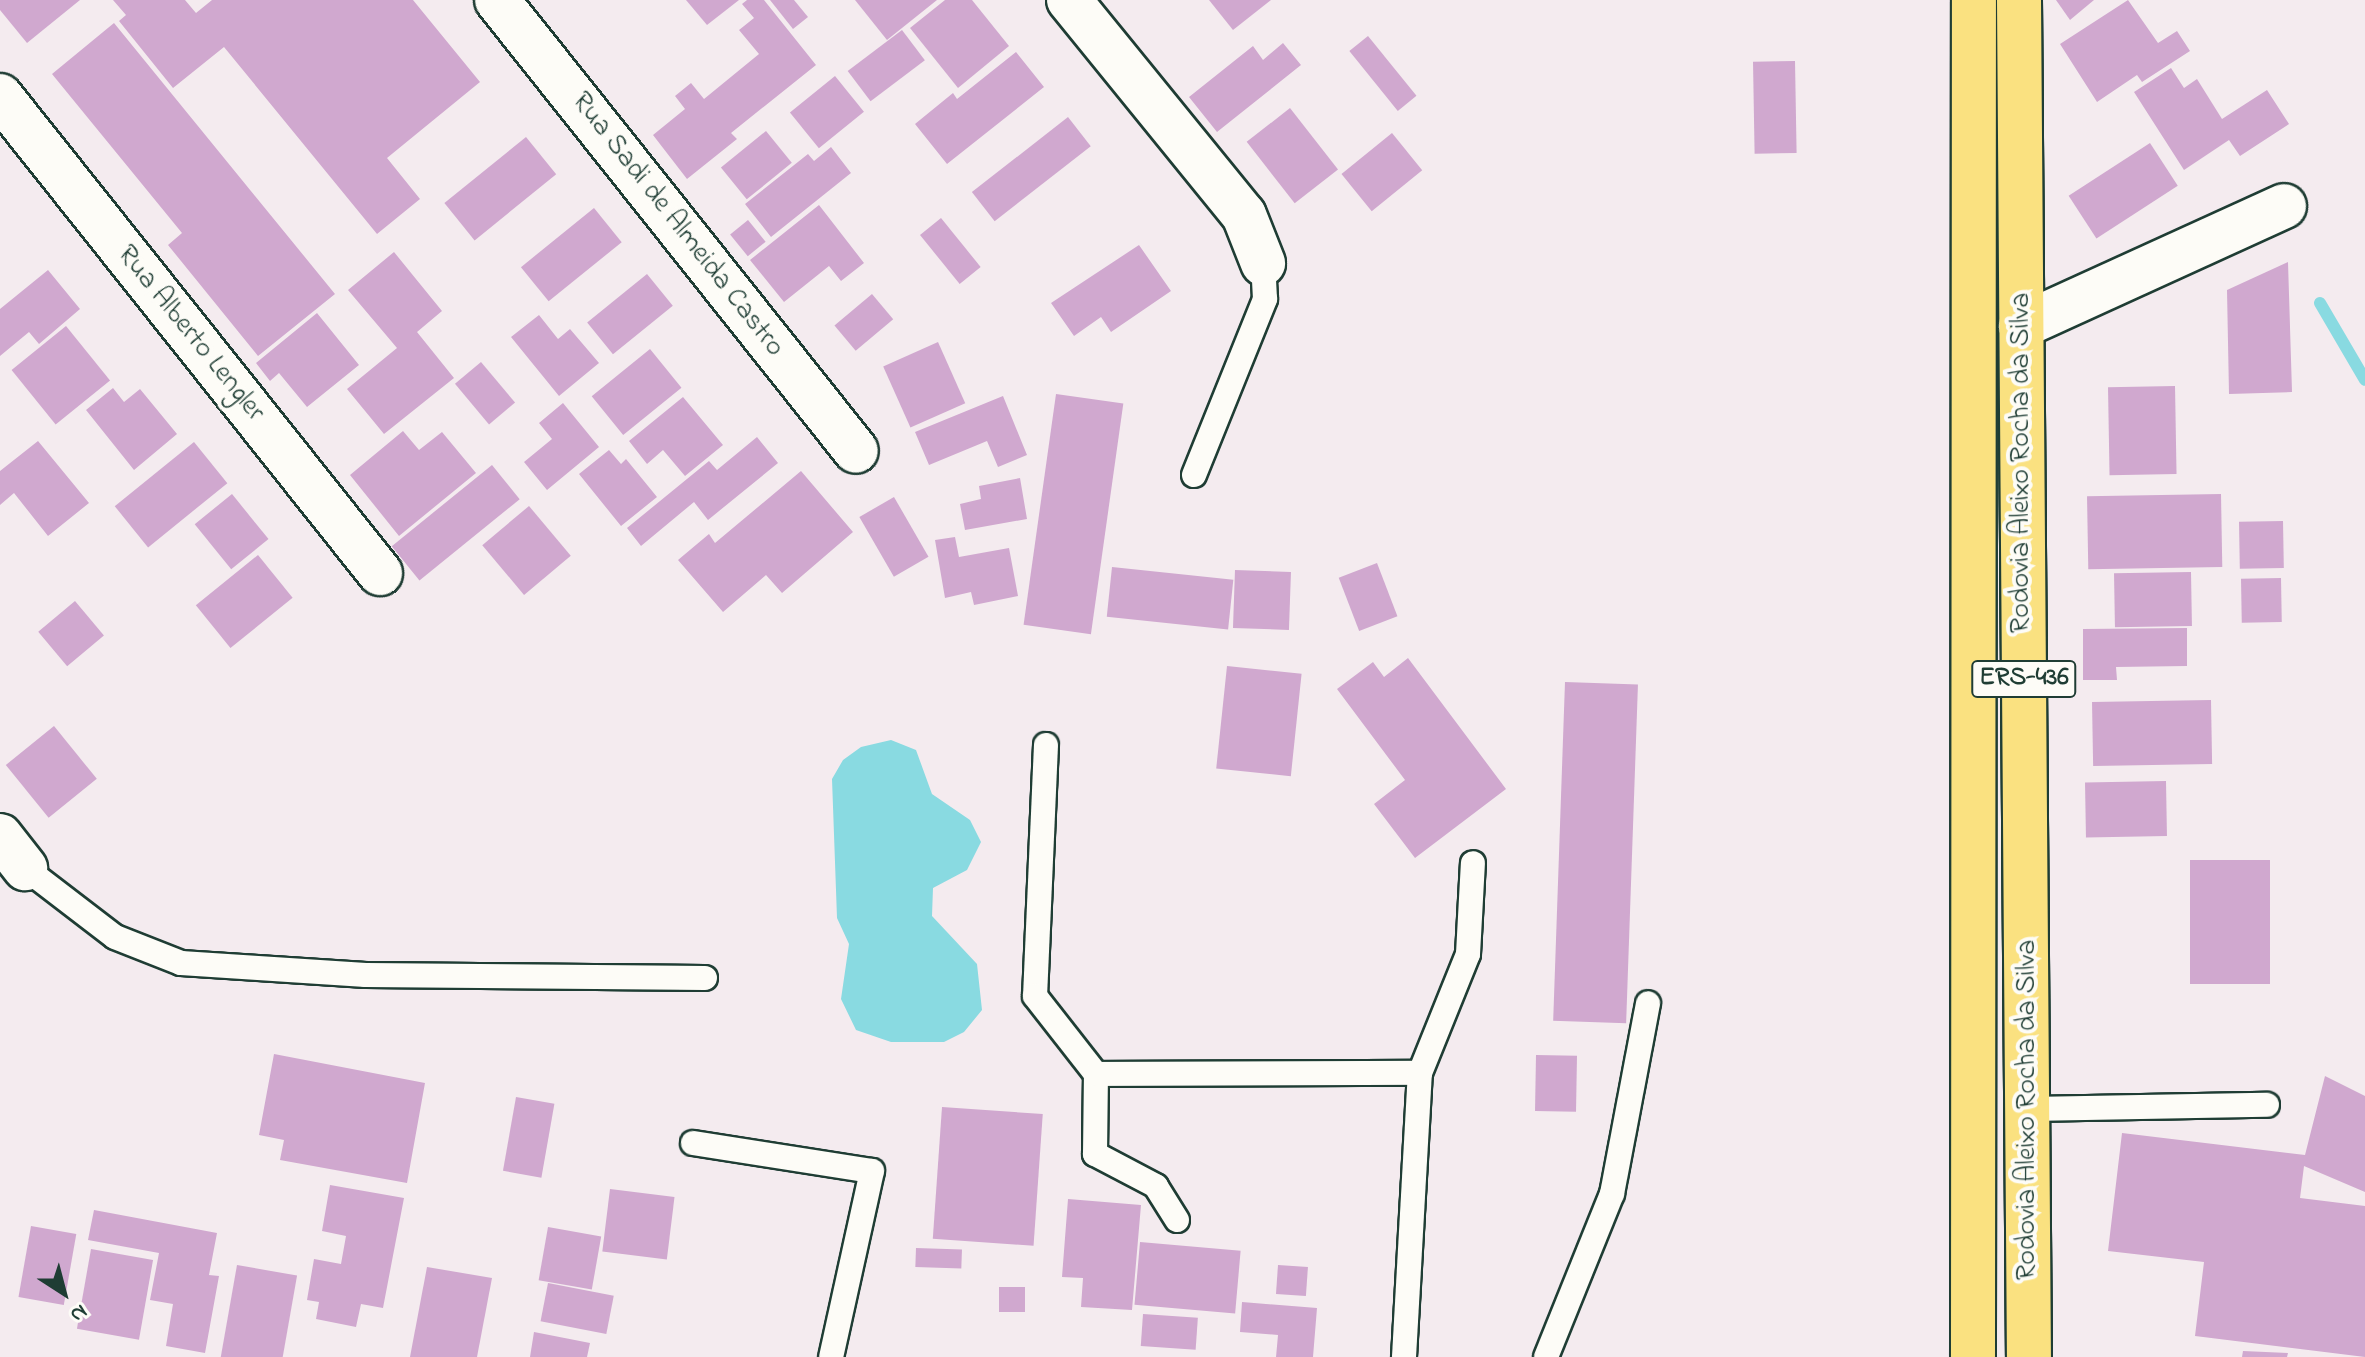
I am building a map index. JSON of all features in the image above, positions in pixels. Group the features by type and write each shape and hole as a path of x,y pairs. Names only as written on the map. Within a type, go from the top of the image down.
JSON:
{"main road":[{"name":"Rodovia Aleixo Rocha da Silva","path":"1973,1357 1970,333 1974,0"},
{"name":"Rodovia Aleixo Rocha da Silva","path":"2019,0 2029,1357"},
{"path":"1970,333 2021,326"}],"street":[{"name":"Rua Sadi de Almeida Castro","path":"497,0 856,451"},
{"path":"1069,0 1244,215 1263,263"},
{"name":"Rua Alberto Lengler","path":"0,96 380,573"},
{"path":"2021,326 2284,206"}],"lane":[{"path":"1194,475 1265,299 1263,263"},
{"path":"1046,745 1035,996 1096,1074 1095,1154 1156,1186 1177,1220"},
{"path":"13,852 115,937 181,963 366,975 705,978"},
{"path":"1404,1357 1420,1073 1468,954 1473,863"},
{"path":"1546,1357 1612,1194 1648,1003"},
{"path":"1096,1074 1420,1073"},
{"path":"2028,1109 2267,1105"},
{"path":"693,1143 872,1171 831,1357"}],"water":[{"path":"891,740 916,750 932,794 970,820 981,842 967,870 933,888 932,916 977,964 982,1010 964,1032 944,1042 891,1042 856,1030 841,999 849,944 837,918 832,779 843,760 861,747"}],"building":[{"path":"0,0 80,0 27,43 0,10"},
{"path":"113,0 185,0 196,13 212,0 413,0 480,82 387,158 420,199 377,234 224,47 173,88 119,21 126,15"},
{"path":"686,0 739,0 707,25"},
{"path":"747,0 764,0 816,65 731,133 737,139 687,179 653,135 685,109 675,96 691,83 704,99 759,54 739,30 754,18 742,4"},
{"path":"770,0 794,0 808,17 793,29"},
{"path":"855,0 937,0 887,40"},
{"path":"945,0 972,0 1009,46 958,88 910,28"},
{"path":"1209,0 1271,0 1233,30"},
{"path":"2056,0 2094,0 2070,20"},
{"path":"2128,0 2158,43 2177,31 2190,51 2142,82 2137,75 2097,102 2060,44"},
{"path":"114,23 335,294 258,356 168,245 182,233 52,74"},
{"path":"902,30 925,60 871,101 848,71"},
{"path":"1368,36 1416,96 1398,111 1349,51"},
{"path":"1283,43 1301,65 1217,132 1189,97 1253,46 1263,60"},
{"path":"1016,52 1044,87 947,164 915,124 953,93 957,99"},
{"path":"1795,61 1797,153 1755,154 1753,62"},
{"path":"2171,68 2184,88 2197,79 2222,119 2267,90 2289,124 2240,156 2229,140 2184,170 2134,92"},
{"path":"835,76 864,112 819,148 790,113"},
{"path":"1290,108 1338,169 1295,203 1247,142"},
{"path":"1068,117 1091,146 995,221 972,192"},
{"path":"766,131 792,163 747,199 721,168"},
{"path":"1392,133 1422,170 1372,211 1341,174"},
{"path":"526,137 556,174 475,240 444,203"},
{"path":"2150,143 2178,186 2096,239 2069,196"},
{"path":"831,147 851,173 771,237 745,204 808,154 814,161"},
{"path":"819,205 864,263 841,281 829,266 784,302 750,260"},
{"path":"594,208 622,242 549,301 521,267"},
{"path":"941,218 981,267 960,284 920,235"},
{"path":"748,220 766,242 748,256 730,234"},
{"path":"1139,245 1171,291 1111,332 1101,317 1074,336 1051,303"},
{"path":"394,252 442,311 417,332 454,378 384,434 347,389 397,348 348,290"},
{"path":"2288,262 2292,392 2229,394 2227,290"},
{"path":"48,270 80,309 39,344 29,332 0,356 0,309"},
{"path":"647,274 673,306 613,354 587,322"},
{"path":"872,294 893,319 856,351 834,325"},
{"path":"317,313 359,365 307,407 279,373 270,381 256,363"},
{"path":"539,315 558,339 570,329 599,363 559,396 511,337"},
{"path":"66,326 110,380 56,424 12,370"},
{"path":"938,342 965,403 910,428 883,366"},
{"path":"650,349 681,388 623,435 592,396"},
{"path":"481,362 515,403 489,424 455,384"},
{"path":"2175,386 2177,474 2110,475 2108,387"},
{"path":"113,388 124,402 140,389 177,434 134,470 86,410"},
{"path":"1056,394 1123,403 1091,634 1024,625"},
{"path":"1003,396 1027,455 998,467 987,441 929,465 915,432"},
{"path":"683,397 723,445 685,476 663,450 647,464 629,441"},
{"path":"563,403 599,447 547,490 524,462 552,439 539,423"},
{"path":"403,431 419,450 442,432 476,473 399,536 350,475"},
{"path":"757,437 778,463 708,520 694,502 641,546 627,528 709,461 717,470"},
{"path":"38,441 89,503 48,536 14,493 0,505 0,471"},
{"path":"194,442 227,483 148,547 115,506"},
{"path":"609,450 621,464 626,459 657,497 621,526 579,474"},
{"path":"492,465 520,499 419,580 392,546"},
{"path":"801,471 853,532 782,593 766,575 723,612 678,560 709,534 715,543"},
{"path":"1020,478 1027,519 965,530 960,504 981,499 979,486"},
{"path":"232,494 269,539 231,569 195,524"},
{"path":"2221,494 2222,567 2088,569 2087,496"},
{"path":"894,497 928,557 894,577 859,517"},
{"path":"529,506 571,556 524,595 482,545"},
{"path":"2283,521 2284,568 2240,569 2239,522"},
{"path":"955,537 959,557 1009,548 1018,596 974,605 971,592 945,598 935,540"},
{"path":"258,555 293,598 230,648 196,605"},
{"path":"1377,563 1397,616 1359,631 1339,578"},
{"path":"1112,567 1233,580 1228,629 1107,617"},
{"path":"1235,570 1291,572 1289,630 1233,628"},
{"path":"2191,572 2192,626 2115,627 2114,573"},
{"path":"2281,578 2282,622 2242,623 2241,579"},
{"path":"75,601 104,635 67,666 38,632"},
{"path":"2187,628 2187,666 2116,667 2117,680 2083,680 2083,629"},
{"path":"1408,658 1506,789 1415,858 1374,804 1405,780 1337,689 1373,662 1384,677"},
{"path":"1227,666 1302,674 1291,776 1216,768"},
{"path":"1565,682 1638,685 1626,1023 1553,1021"},
{"path":"2211,700 2212,764 2093,766 2092,702"},
{"path":"54,726 97,779 49,818 6,765"},
{"path":"2166,781 2167,836 2086,837 2085,782"},
{"path":"2190,860 2270,860 2270,984 2190,984"},
{"path":"274,1054 425,1083 407,1183 280,1160 284,1140 259,1135"},
{"path":"1536,1055 1577,1056 1576,1112 1535,1111"},
{"path":"2325,1076 2365,1096 2365,1192 2304,1166 2300,1198 2365,1206 2365,1357 2195,1336 2204,1262 2108,1251 2122,1133 2305,1155"},
{"path":"516,1097 554,1104 541,1178 503,1171"},
{"path":"942,1107 1043,1114 1034,1246 933,1239"},
{"path":"330,1185 404,1198 383,1308 361,1304 356,1327 316,1319 319,1302 307,1300 314,1259 341,1264 346,1236 322,1231"},
{"path":"610,1189 675,1197 667,1259 602,1252"},
{"path":"1068,1199 1141,1205 1132,1310 1081,1307 1083,1278 1062,1277"},
{"path":"94,1210 217,1233 209,1275 219,1276 205,1353 166,1346 173,1304 150,1300 159,1253 88,1240"},
{"path":"31,1226 76,1234 64,1305 18,1297"},
{"path":"548,1227 601,1236 592,1290 539,1280"},
{"path":"1140,1242 1241,1251 1235,1314 1135,1305"},
{"path":"916,1248 962,1250 961,1269 915,1267"},
{"path":"91,1249 153,1260 139,1340 77,1329"},
{"path":"237,1265 297,1276 283,1357 221,1357"},
{"path":"1278,1265 1308,1267 1306,1296 1276,1294"},
{"path":"427,1267 492,1278 477,1357 410,1357"},
{"path":"548,1283 614,1296 606,1334 541,1321"},
{"path":"999,1287 1025,1287 1025,1312 999,1312"},
{"path":"1242,1302 1317,1308 1313,1357 1276,1357 1278,1335 1240,1332"},
{"path":"1143,1314 1198,1318 1196,1350 1141,1346"},
{"path":"534,1332 590,1343 587,1357 530,1357"},
{"path":"2243,1351 2288,1353 2287,1357 2242,1357"}],"waterway":[{"path":"2320,303 2365,380"}]}
